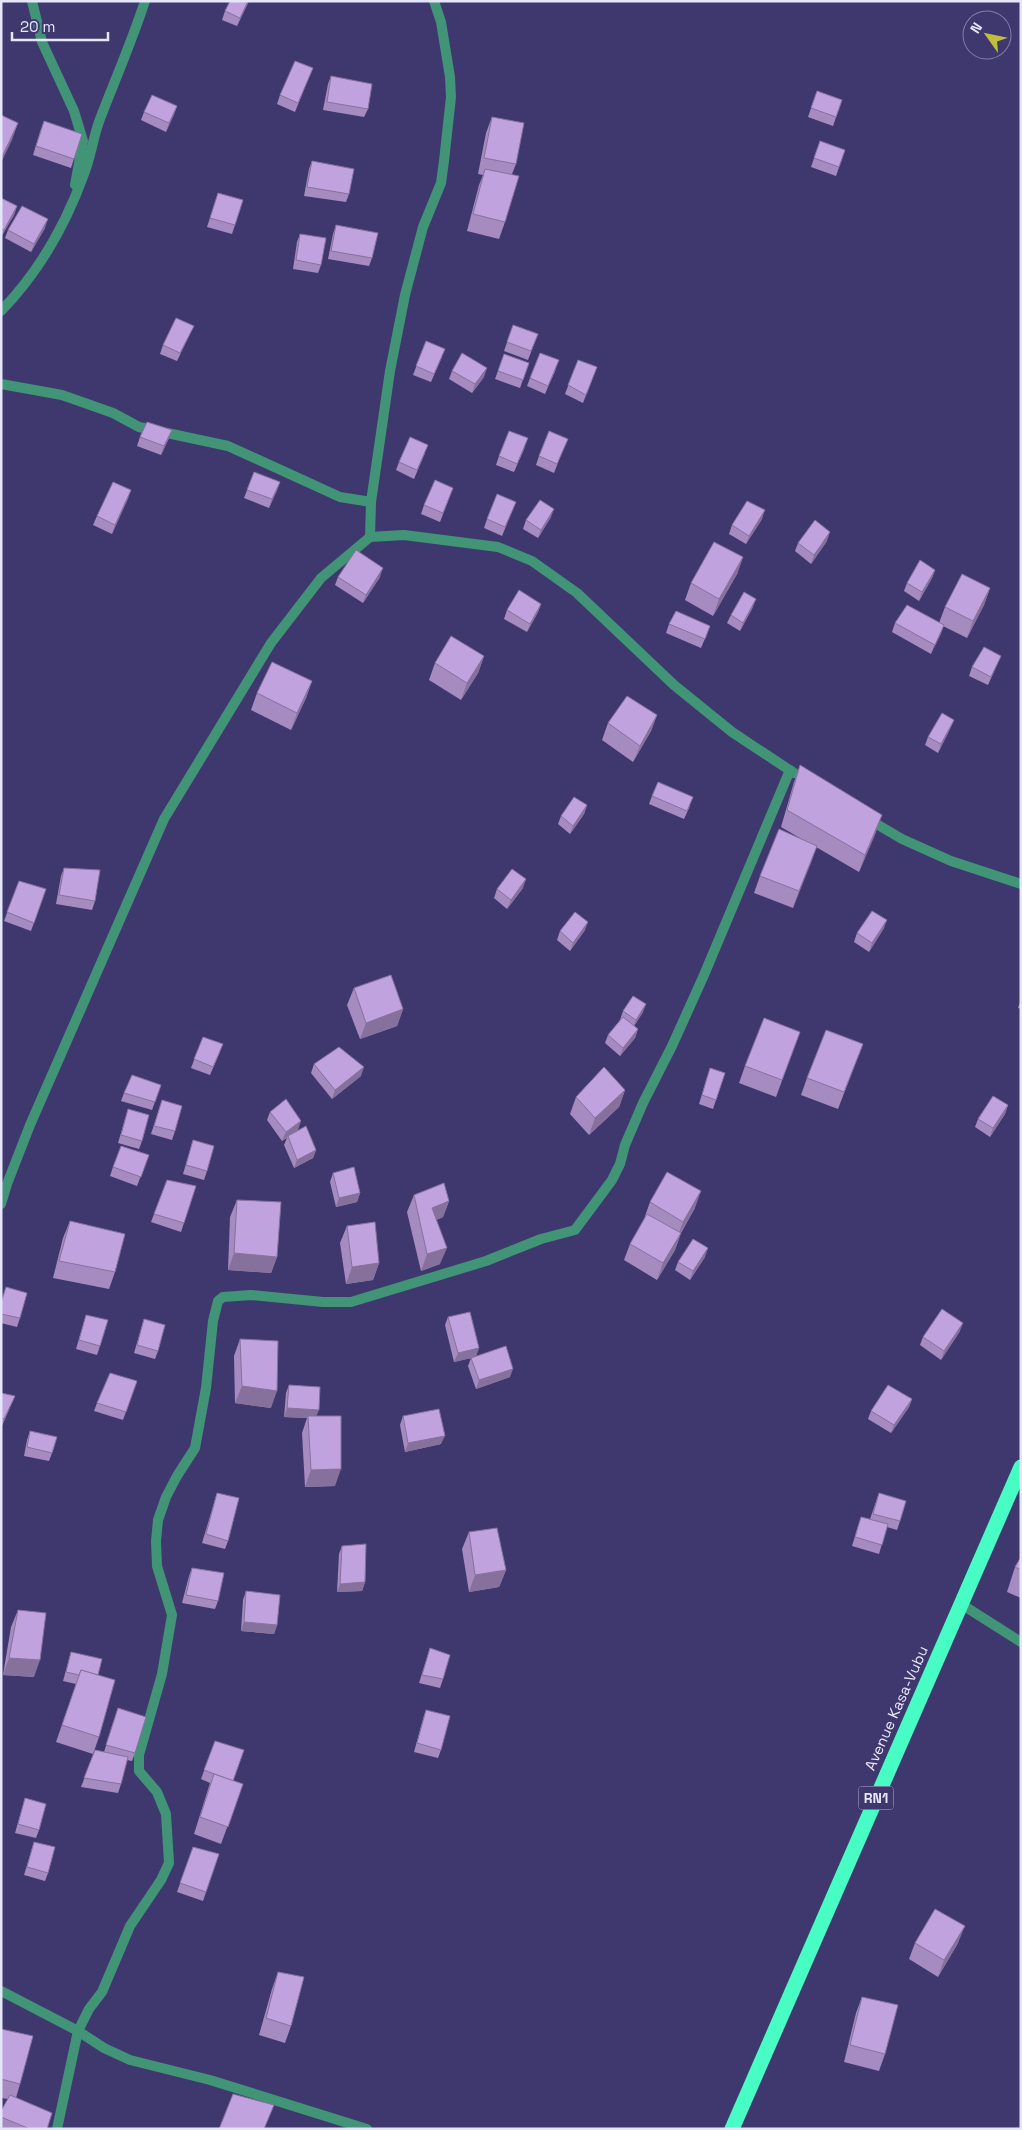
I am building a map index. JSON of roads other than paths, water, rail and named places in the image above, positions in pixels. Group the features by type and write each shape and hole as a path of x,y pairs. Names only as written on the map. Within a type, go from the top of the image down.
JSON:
{"highway":[{"name":"Avenue Kasa-Vubu","path":"732,2129 1021,1467"}],"street":[{"path":"32,1 42,42 74,111 83,141 71,208"},
{"path":"1,311 28,280 71,208 85,172 100,118 134,35 145,1"},
{"path":"370,537 371,502 390,371 405,295 424,227 441,183 444,161 451,97 450,77 441,22 434,1"},
{"path":"1,384 62,396 113,412 139,427 228,446 340,497 371,502"},
{"path":"1,1204 30,1125 164,819 271,643 321,578 370,537 404,535 498,547 532,561 577,593 674,685 724,726 805,780"},
{"path":"57,2129 78,2031 89,2009 102,1992 130,1926 161,1880 169,1863 166,1814 157,1792 139,1770 139,1755 162,1674 172,1615 157,1566 156,1541 158,1520 166,1497 195,1448 206,1388 213,1321 218,1301 223,1297 251,1295 322,1302 352,1302 486,1261 541,1239 575,1230 612,1180 620,1164 625,1144 704,975 790,770"},
{"path":"860,814 902,839 951,861 1021,884"},
{"path":"961,1604 1021,1642"},
{"path":"1,1991 78,2031 104,2048 130,2060 210,2080 351,2126 367,2129"}]}
